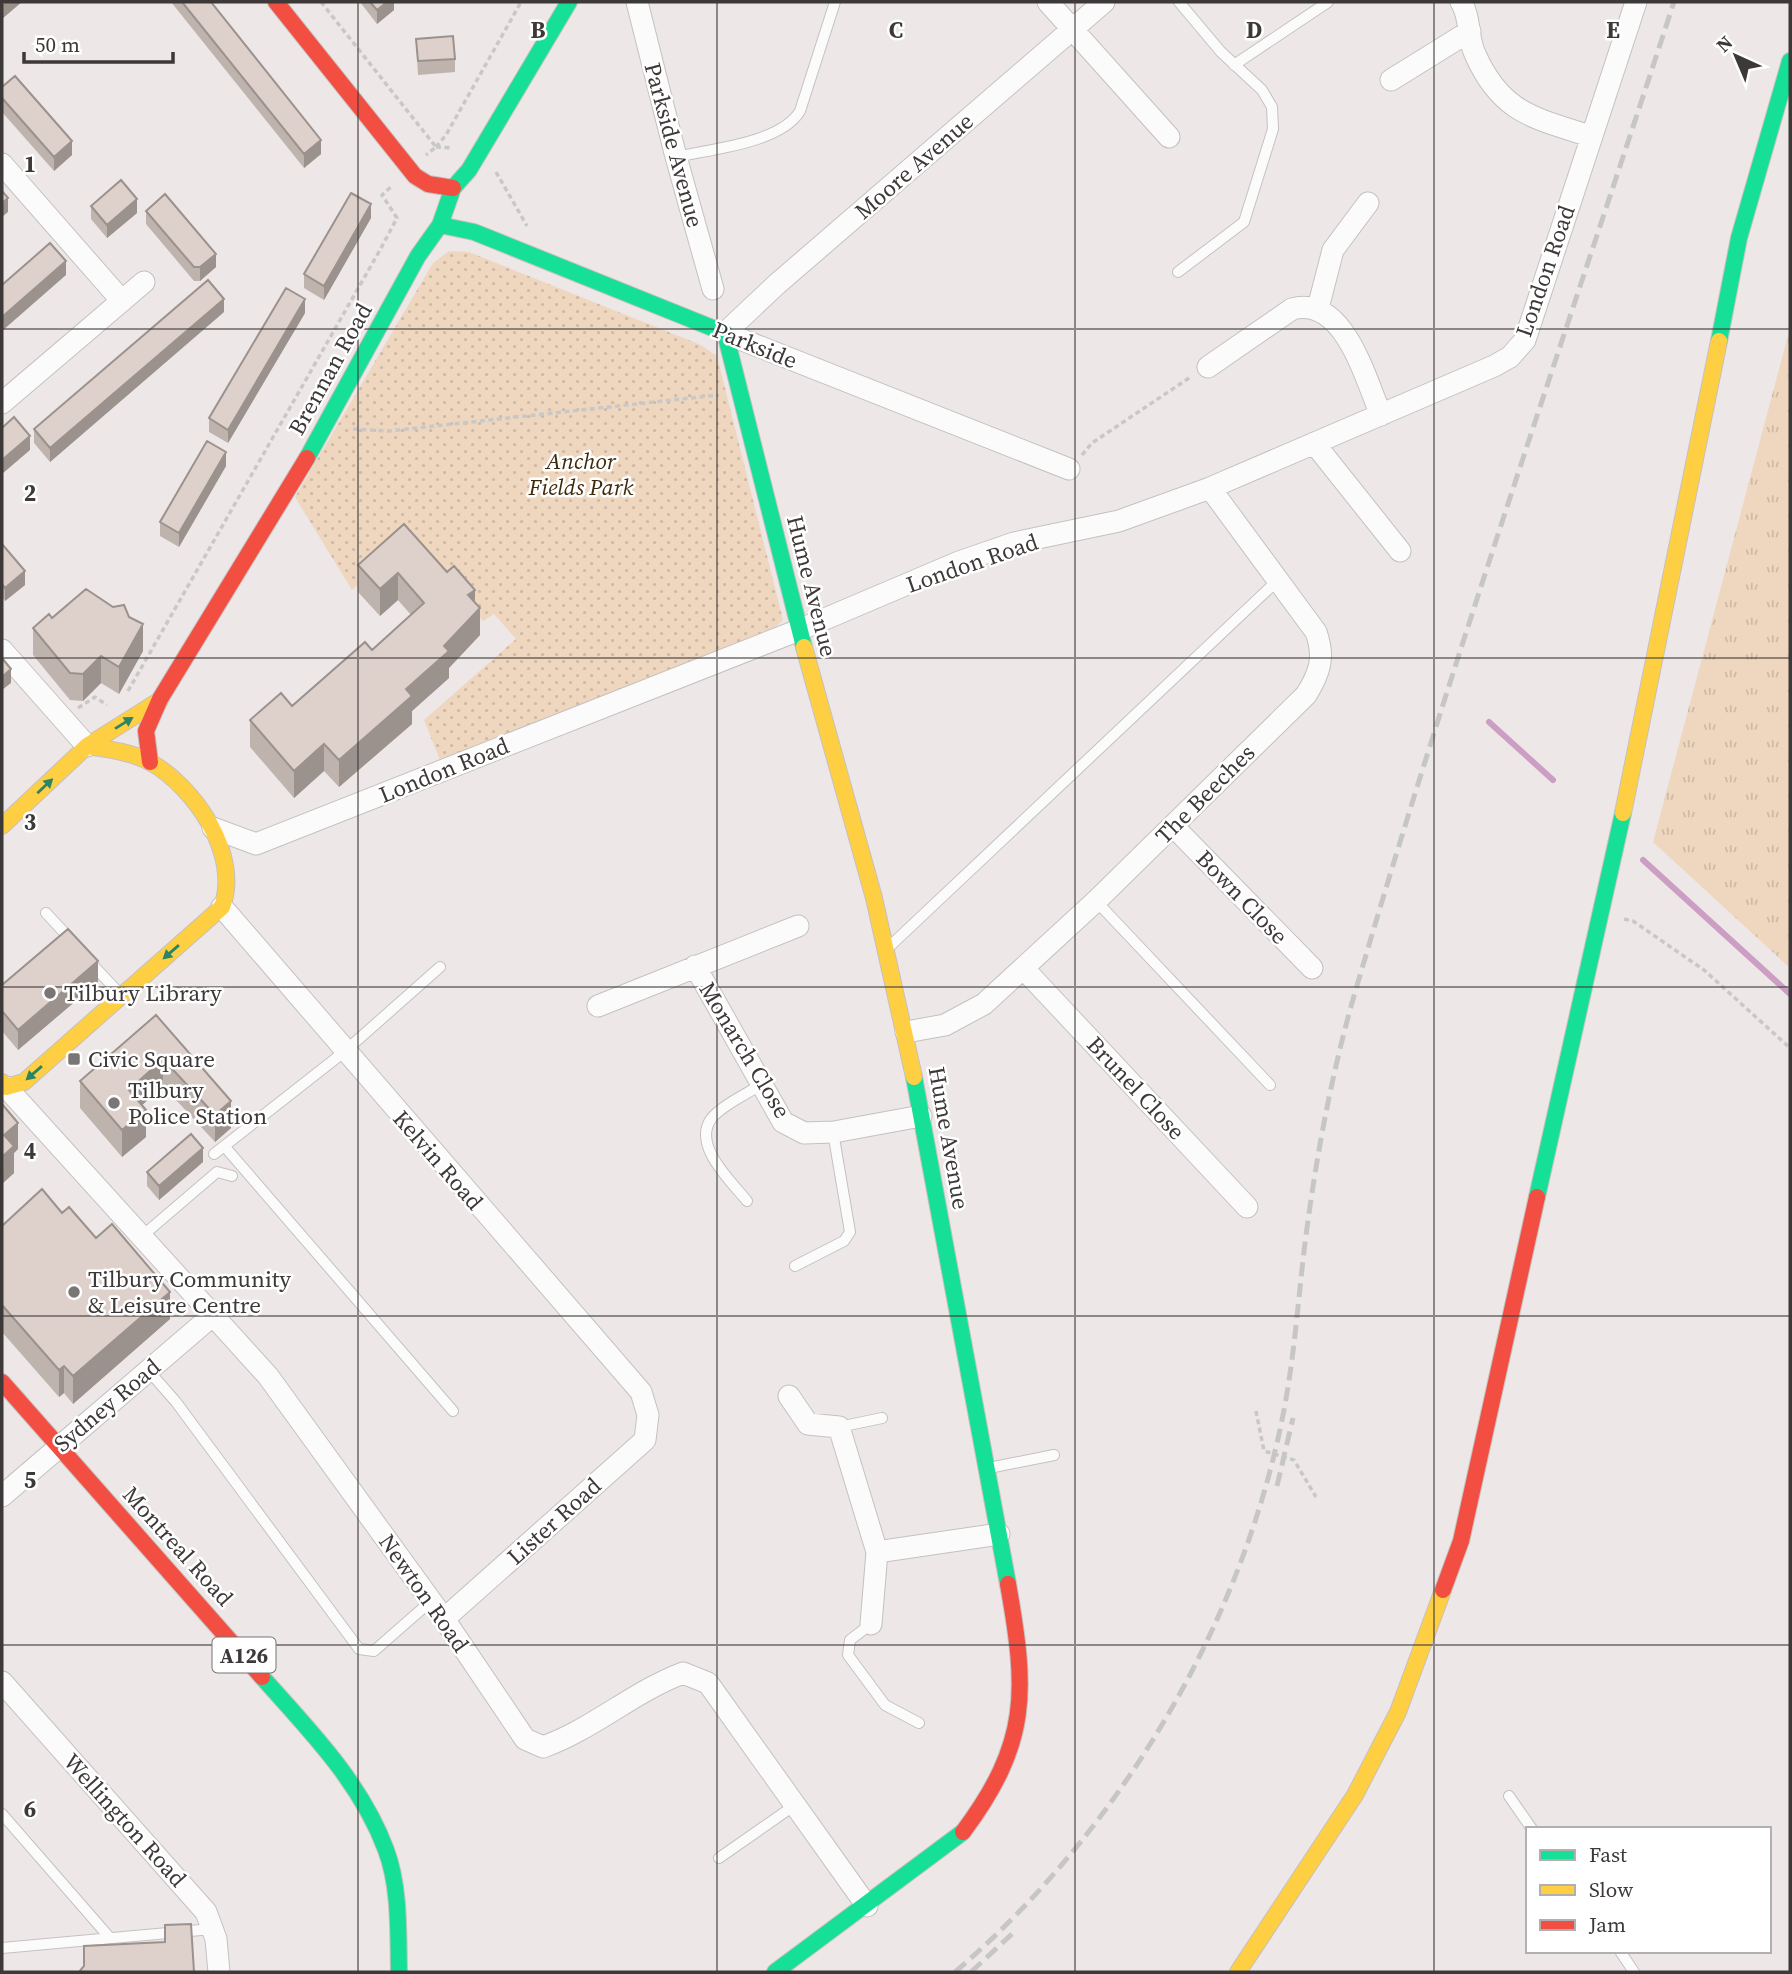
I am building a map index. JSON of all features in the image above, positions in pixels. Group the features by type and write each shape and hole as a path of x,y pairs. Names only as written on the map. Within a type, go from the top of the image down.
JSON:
{"street":[{"path":"275,2 415,176 428,184 453,188"},
{"name":"Brennan Road","path":"150,762 146,731 160,699 327,424 418,256 440,225 453,188 469,170 569,2"},
{"name":"Parkside Avenue","path":"637,2 713,289"},
{"path":"1048,2 1169,137"},
{"name":"Moore Avenue","path":"725,333 777,284 1104,2"},
{"path":"1461,2 1468,13 1475,53 1503,97 1516,110 1590,136"},
{"name":"London Road","path":"256,844 799,630 970,559 1014,543 1119,521 1210,488 1510,357 1525,340 1636,2"},
{"path":"1391,80 1470,31"},
{"path":"1238,1972 1354,1795 1398,1712 1461,1541 1648,699 1739,238 1790,61"},
{"path":"2,164 122,301"},
{"path":"1318,307 1333,250 1368,203"},
{"name":"Parkside","path":"440,225 474,232 1069,469"},
{"path":"2,403 144,282"},
{"path":"1208,367 1292,309 1306,305 1318,307 1334,319 1344,332 1381,415"},
{"name":"Hume Avenue","path":"725,333 799,630 887,949 906,1032 1022,1669 1021,1700 1012,1745 993,1789 963,1832 775,1972"},
{"path":"1314,443 1400,551"},
{"name":"The Beeches","path":"906,1032 945,1025 984,1004 1096,901 1306,695 1322,665 1322,649 1316,632 1210,488"},
{"path":"2,650 87,746 121,751 150,762 179,787 213,828 228,873 228,884"},
{"path":"2,826 87,746 160,699"},
{"name":"Bown Close","path":"1173,826 1312,968"},
{"path":"4,1084 24,1082 222,907 228,884 241,860 256,844 213,828"},
{"name":"Kelvin Road","path":"222,907 344,1052 641,1392 648,1415"},
{"name":"Monarch Close","path":"598,1006 798,926"},
{"name":"Monarch Close","path":"695,967 783,1122 804,1133 833,1132 921,1116"},
{"name":"Brunel Close","path":"1024,969 1247,1207"},
{"name":"Newton Road","path":"4,1084 268,1376 444,1619 525,1739 543,1747 567,1738 653,1685 683,1673 708,1683 867,1906"},
{"name":"Sydney Road","path":"2,1496 212,1316"},
{"name":"Montreal Road","path":"2,1381 306,1725 356,1788 387,1851 397,1905 399,1972"},
{"path":"789,1396 808,1424 839,1427 877,1552 871,1624"},
{"name":"Lister Road","path":"444,1619 645,1440 648,1415"},
{"path":"877,1552 999,1534"},
{"name":"Wellington Road","path":"2,1682 206,1912 216,1939 219,1972"}],"lane":[{"path":"676,157 785,130 794,121 835,2"},
{"path":"1178,272 1244,222 1249,214 1273,129 1272,107 1262,90 1234,65 1180,2"},
{"path":"1234,65 1328,2"},
{"path":"887,949 1278,580"},
{"path":"1096,901 1270,1085"},
{"path":"46,913 121,996"},
{"path":"214,1154 344,1052 440,967"},
{"path":"747,1201 711,1154 708,1126 713,1116 762,1084"},
{"path":"795,1266 844,1241 850,1232 833,1132"},
{"path":"225,1147 453,1411"},
{"path":"141,1237 216,1172 233,1176"},
{"path":"148,1370 176,1402 359,1649 374,1651 431,1601"},
{"path":"839,1427 882,1418"},
{"path":"987,1469 1054,1455"},
{"path":"871,1624 850,1640 848,1655 885,1705 919,1723"},
{"path":"1509,1797 1531,1827"},
{"path":"719,1858 794,1805"},
{"path":"2,1814 110,1938"},
{"path":"2,1948 212,1929"},
{"path":"1621,1953 1634,1972"}],"path":[{"path":"321,2 436,147 455,148"},
{"path":"421,160 446,135 521,2"},
{"path":"490,160 527,227"},
{"path":"127,693 397,218 382,195 398,181"},
{"path":"1069,469 1092,443 1208,367"},
{"path":"327,424 338,429 389,430 740,392"},
{"path":"72,713 95,697 111,708"},
{"path":"1622,919 1633,921 1704,970 1790,1048"},
{"path":"1256,1410 1264,1451 1294,1460 1316,1497"}],"green space":[{"name":"Anchor Fields Park","path":"449,251 469,252 701,345 717,356 783,620 772,630 440,760 424,720 516,639 494,614 483,621 454,589 404,546 352,590 295,497 433,263"},
{"path":"1790,328 1790,968 1653,842"}],"building":[{"path":"182,2 211,2 321,140 304,154"},
{"path":"370,2 387,2 377,10"},
{"path":"453,36 455,59 418,61 416,39"},
{"path":"15,76 72,141 54,157 2,98 2,87"},
{"path":"121,180 137,199 107,225 91,206"},
{"path":"2,191 8,198 2,203"},
{"path":"351,193 371,204 324,286 304,274"},
{"path":"165,194 216,254 200,267 194,267 146,211"},
{"path":"50,243 66,261 2,317 2,285"},
{"path":"208,280 224,299 50,448 34,429"},
{"path":"286,288 305,299 228,430 209,418"},
{"path":"14,417 30,436 2,460 2,428"},
{"path":"207,441 226,452 179,533 160,522"},
{"path":"404,524 447,572 454,566 475,590 468,595 480,608 444,646 449,651 406,689 412,696 339,760 324,744 294,771 250,720 281,693 292,706 365,642 372,650 424,603 398,573 380,589 358,565"},
{"path":"2,544 25,571 5,588 2,584"},
{"path":"86,589 113,607 124,605 129,617 143,624 119,667 101,656 83,674 70,673 33,628 49,614 52,618"},
{"path":"2,658 11,669 2,677"},
{"path":"68,929 98,961 18,1030 2,1011 2,985"},
{"path":"156,1015 231,1101 215,1115 163,1059 129,1090 146,1110 122,1130 80,1081"},
{"path":"2,1104 18,1123 4,1135 14,1146 3,1156 2,1154"},
{"path":"191,1134 203,1148 159,1186 147,1172"},
{"name":"Tilbury Community & Leisure Centre","path":"42,1189 62,1213 69,1207 96,1238 112,1224 170,1292 73,1376 64,1366 59,1370 2,1305 2,1226"},
{"path":"191,1924 194,1972 79,1972 84,1966 84,1946 165,1942 165,1925"}],"waterway":[{"path":"1489,722 1553,780"},
{"path":"1643,860 1790,994"}],"railway":[{"path":"955,1972 1015,1916 1070,1855 1121,1788 1166,1718 1205,1644 1238,1568 1265,1490 1284,1410 1313,1185 1331,1086 1347,1021 1471,617 1674,2"},
{"path":"1277,1486 1293,1418"},
{"path":"971,1972 1012,1934"}],"traffic: fast":[{"path":"307,458 418,256 440,225 453,188 469,170 569,2"},
{"path":"1719,341 1739,238 1790,61"},
{"path":"440,225 474,232 725,333 804,647"},
{"path":"1537,1197 1623,813"},
{"path":"914,1077 1008,1584"},
{"path":"262,1677 332,1758 363,1802 375,1825 391,1864 394,1879 399,1972"},
{"path":"775,1972 963,1832"}],"traffic: slow":[{"path":"1623,813 1719,341"},
{"path":"804,647 874,898 914,1077"},
{"path":"2,826 87,746 160,700"},
{"path":"2,1082 6,1087 24,1082 222,907 226,887 225,866 210,824 198,805 167,773 150,762 127,753 87,746"},
{"path":"1238,1972 1355,1795 1398,1712 1443,1590"}],"traffic: jam":[{"path":"276,2 415,176 428,184 453,188"},
{"path":"150,762 146,731 160,699 307,458"},
{"path":"1443,1590 1461,1541 1537,1197"},
{"path":"2,1382 262,1677"},
{"path":"963,1832 1001,1770 1012,1742 1018,1714 1018,1655 1008,1584"}],"place":[{"name":"Tilbury Library","path":"50,993"},
{"name":"Civic Square","path":"74,1059"},
{"name":"Tilbury Police Station","path":"114,1103"},
{"name":"Tilbury Community & Leisure Centre","path":"74,1292"}]}
